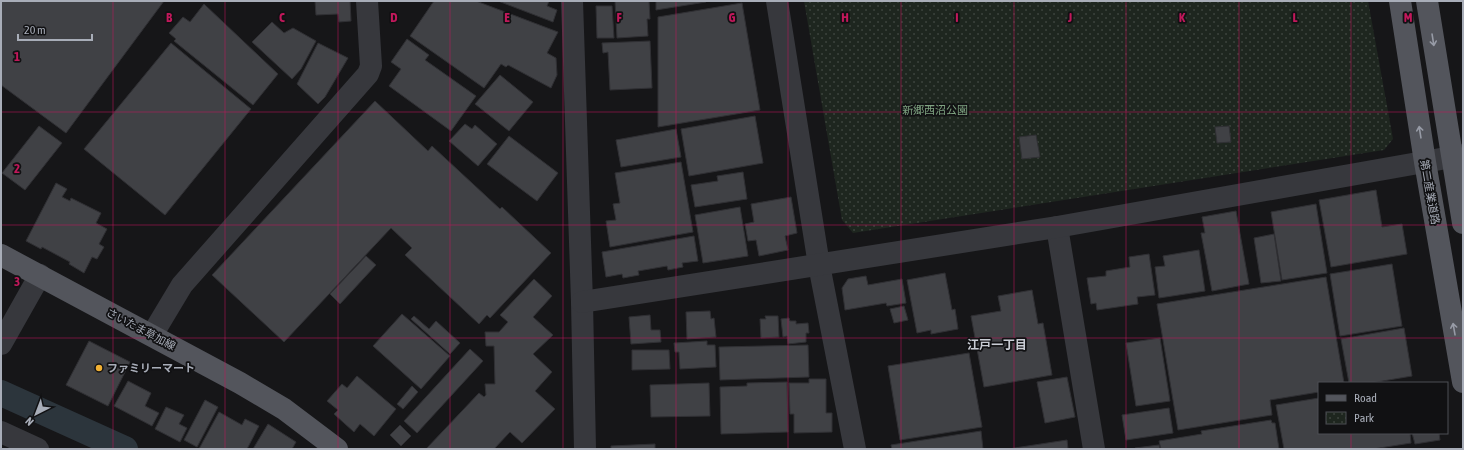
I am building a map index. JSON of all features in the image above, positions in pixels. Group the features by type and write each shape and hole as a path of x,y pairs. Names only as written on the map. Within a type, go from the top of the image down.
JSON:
{"main road":[{"name":"第二産業道路","path":"1400,1 1425,162 1463,382"},
{"path":"1427,1 1457,156 1463,223"},
{"name":"さいたま草加線","path":"1,255 240,383 284,409 337,449"}],"street":[{"path":"152,335 182,285 368,74 371,66 367,1"},
{"path":"572,1 582,302 585,449"},
{"path":"777,1 819,265 855,449"},
{"path":"582,302 1057,227 1457,156"},
{"path":"1057,227 1094,449"},
{"path":"1,344 40,275"},
{"path":"1,432 38,449"}],"green space":[{"name":"新郷西沼公園","path":"804,1 1368,1 1393,139 1384,150 853,233 842,220"}],"building":[{"path":"1,1 164,1 66,133 1,85"},
{"path":"315,1 350,1 351,21 339,22 338,14 316,15"},
{"path":"434,1 476,1 558,32 547,53 556,58 557,75 551,88 508,65 506,67 501,64 484,88 410,36"},
{"path":"498,1 549,1 547,6 557,10 553,22"},
{"path":"615,1 649,1 650,19 647,19 648,36 617,38"},
{"path":"656,1 706,1 706,2 656,10"},
{"path":"742,3 760,110 658,127 658,17"},
{"path":"204,4 278,74 253,105 174,41 176,39 169,33 183,17 190,22"},
{"path":"596,6 612,6 614,38 597,38"},
{"path":"272,22 284,33 293,28 316,41 301,69 292,79 252,42"},
{"path":"407,39 429,55 425,60 476,96 451,131 389,86 401,69 391,62"},
{"path":"650,41 652,88 610,90 608,52 603,53 602,43"},
{"path":"171,43 251,109 165,215 84,149"},
{"path":"318,43 348,58 325,97 318,104 297,84"},
{"path":"500,75 533,102 509,131 475,104"},
{"path":"375,101 428,151 432,146 500,209 502,207 551,253 490,318 487,315 479,324 405,255 412,248 391,228 284,342 212,275"},
{"path":"755,116 763,163 689,176 681,129"},
{"path":"465,124 472,129 475,125 497,144 478,166 449,141"},
{"path":"39,126 62,143 25,190 2,173"},
{"path":"1229,126 1231,142 1217,143 1215,127"},
{"path":"676,129 681,157 621,167 616,140"},
{"path":"1036,135 1040,157 1022,159 1019,137"},
{"path":"509,136 558,173 537,201 487,164"},
{"path":"681,162 693,232 610,247 606,221 616,220 613,204 620,203 615,173"},
{"path":"743,172 747,199 695,207 691,185 718,181 717,176"},
{"path":"56,183 67,189 62,197 70,201 71,198 101,213 96,223 107,229 99,244 104,247 97,259 92,257 84,273 69,264 70,262 42,247 41,249 26,241"},
{"path":"1376,190 1382,227 1402,224 1407,254 1331,267 1319,200"},
{"path":"791,197 797,233 785,236 788,250 759,256 756,240 748,241 745,224 754,222 751,204"},
{"path":"1316,204 1327,273 1282,280 1271,212"},
{"path":"740,207 748,256 703,263 695,215"},
{"path":"1236,211 1249,284 1212,291 1201,233 1205,233 1202,217"},
{"path":"1274,234 1281,281 1261,283 1254,238"},
{"path":"694,236 698,261 682,263 683,267 668,270 667,266 638,271 639,275 623,278 622,274 606,277 602,252"},
{"path":"1199,250 1205,291 1159,298 1155,267 1165,266 1163,256"},
{"path":"1149,254 1155,295 1137,297 1138,304 1097,310 1096,303 1091,304 1087,278 1106,276 1106,271 1130,267 1129,257"},
{"path":"366,256 376,265 340,304 330,294"},
{"path":"1392,264 1402,326 1340,336 1330,274"},
{"path":"945,273 952,310 955,309 958,329 931,334 931,330 917,333 907,280"},
{"path":"866,276 868,285 902,279 906,303 887,306 886,303 845,310 842,288 848,279"},
{"path":"1326,277 1344,382 1318,382 1318,392 1270,400 1272,415 1178,430 1157,304"},
{"path":"534,279 552,296 533,317 553,335 533,354 552,372 535,391 555,409 522,443 510,432 494,449 426,449 479,393 484,397 486,395 485,384 495,384 494,346 486,346 485,332 499,332 508,322 500,315"},
{"path":"1032,290 1038,324 1043,323 1052,375 984,387 971,316 1001,311 998,296"},
{"path":"904,306 908,320 894,323 890,309"},
{"path":"710,311 711,319 714,318 716,337 687,339 686,312"},
{"path":"402,314 450,356 421,389 373,346"},
{"path":"650,315 651,330 660,330 661,342 631,344 629,317"},
{"path":"414,316 429,329 436,321 460,343 450,354 411,319"},
{"path":"765,316 778,316 779,337 761,338 760,319 766,319"},
{"path":"789,318 790,321 796,321 796,324 808,323 809,333 806,333 806,342 788,344 787,336 783,337 781,319"},
{"path":"1404,328 1412,376 1377,382 1349,382 1341,339"},
{"path":"1160,338 1170,401 1136,406 1126,343"},
{"path":"89,341 130,362 108,406 66,385"},
{"path":"707,341 707,345 715,345 716,367 680,369 679,352 675,352 674,343"},
{"path":"808,345 809,377 720,380 719,347"},
{"path":"470,349 483,361 417,433 404,421"},
{"path":"632,350 669,350 670,369 632,370"},
{"path":"969,353 982,427 900,440 888,366"},
{"path":"357,376 396,409 374,436 360,424 354,432 334,414 338,410 327,401 342,384 347,388"},
{"path":"1067,377 1075,417 1045,423 1037,382"},
{"path":"809,379 826,379 826,413 832,413 832,432 794,433 794,414 790,414 789,383 809,383"},
{"path":"128,381 151,393 145,406 159,413 152,426 114,406"},
{"path":"787,382 788,432 721,434 720,387 747,386 747,383"},
{"path":"709,383 710,416 651,417 650,385"},
{"path":"412,386 418,392 403,409 397,404"},
{"path":"1318,398 1318,434 1410,434 1411,443 1373,449 1284,449 1276,405"},
{"path":"205,400 218,407 197,447 184,440"},
{"path":"166,407 184,415 179,424 187,428 180,442 155,429"},
{"path":"1169,408 1173,433 1126,440 1122,415"},
{"path":"219,412 242,425 245,419 259,426 247,449 199,449"},
{"path":"1271,420 1272,423 1275,423 1279,449 1161,449 1159,441 1202,434 1201,431"},
{"path":"268,424 296,442 292,449 253,449"},
{"path":"400,425 411,436 401,446 390,435"},
{"path":"981,431 983,449 892,449 891,445"},
{"path":"1412,434 1439,434 1440,440 1415,444"},
{"path":"1067,440 1068,449 1008,449"},
{"path":"655,444 655,449 611,449 611,446"},
{"path":"1159,445 1160,449 1135,448"}],"waterway":[{"path":"1,393 125,449"}],"place":[{"name":"ファミリーマート","path":"99,368"}],"district":[{"name":"江戸一丁目","path":"997,345"}]}
